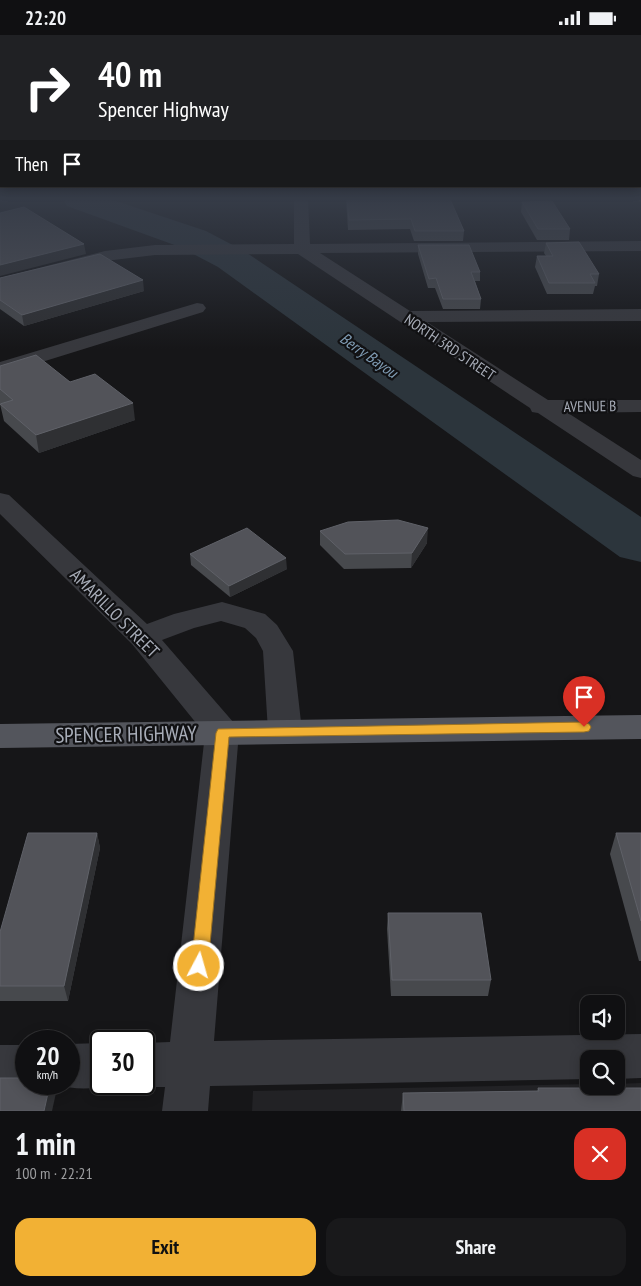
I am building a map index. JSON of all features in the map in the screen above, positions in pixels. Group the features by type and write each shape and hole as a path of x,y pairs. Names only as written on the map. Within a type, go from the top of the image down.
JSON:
{"main road":[{"name":"SPENCER HIGHWAY","path":"0,736 641,727"}],"street":[{"path":"0,283 105,256 155,251 257,249"},
{"name":"NORTH 3RD STREET","path":"302,249 540,407 641,471"},
{"path":"0,369 198,308"},
{"path":"407,317 641,315"},
{"name":"AVENUE B","path":"540,407 641,406"},
{"name":"AMARILLO STREET","path":"0,500 143,637 222,733"},
{"path":"143,637 184,621 222,611 255,621 267,632 278,651 285,731"},
{"path":"185,1111 222,733"},
{"path":"155,1065 641,1056"},
{"path":"0,1067 15,1067"}],"shaded area":[{"path":"641,1083 641,1111 252,1111 253,1091 580,1084 580,1095 625,1095 625,1084"}],"building":[{"path":"0,249 63,249 0,265"},
{"path":"419,249 471,249 480,272 471,272 481,299 443,299 436,278 429,279"},
{"path":"549,249 584,249 599,274 590,274 595,283 549,283 537,256 553,256"},
{"path":"100,254 143,280 22,315 0,300 0,278"},
{"path":"36,355 70,382 95,374 133,403 36,435 0,404 13,400 0,389 0,366"},
{"path":"398,520 428,528 412,553 345,554 320,531 348,522"},
{"path":"247,528 286,558 229,586 190,554"},
{"path":"28,833 97,833 64,986 0,986 0,932"},
{"path":"616,833 641,833 641,921"},
{"path":"388,913 481,913 491,980 392,980"},
{"path":"0,1078 15,1078 15,1095 48,1095 44,1111 0,1111"},
{"path":"538,1088 580,1088 580,1095 625,1095 625,1088 641,1088 641,1111 404,1111 403,1093 539,1091"}],"waterway":[{"name":"Berry Bayou","path":"212,249 231,259 641,544"}],"route":[{"path":"199,966 222,733 584,727"}]}
